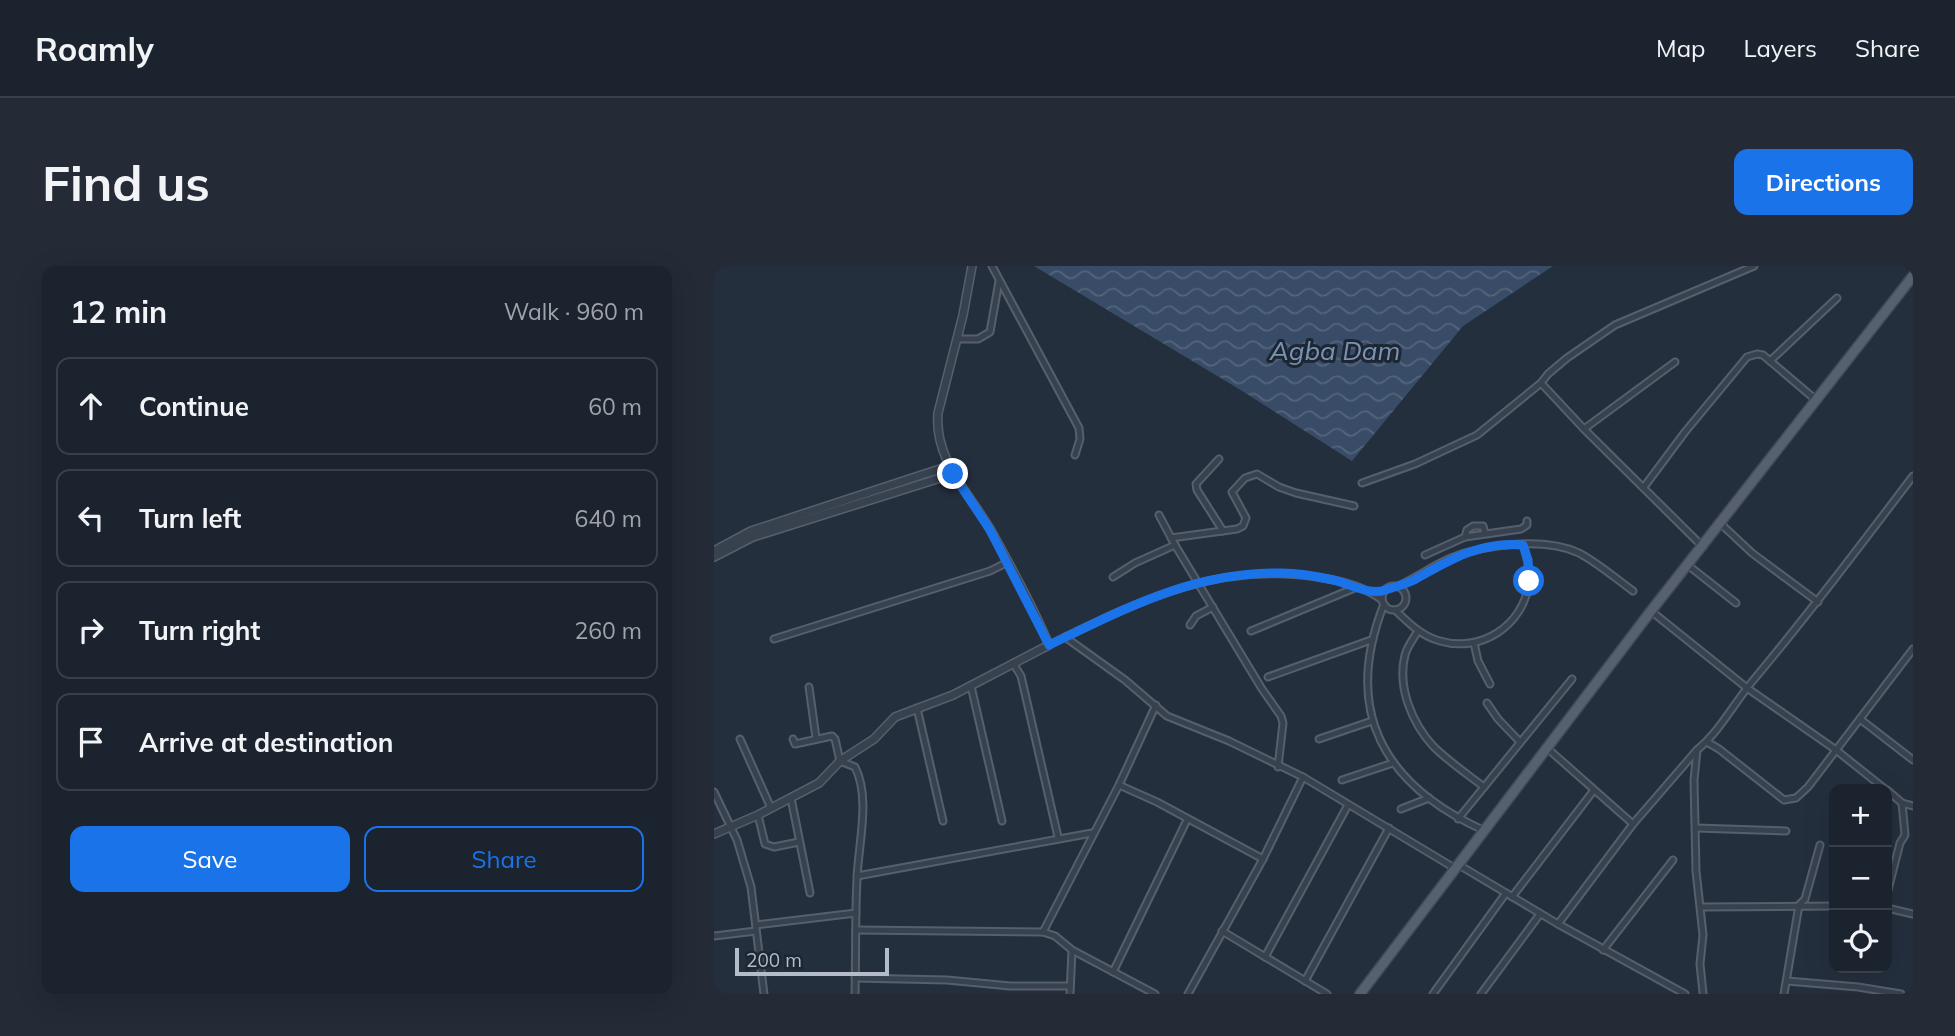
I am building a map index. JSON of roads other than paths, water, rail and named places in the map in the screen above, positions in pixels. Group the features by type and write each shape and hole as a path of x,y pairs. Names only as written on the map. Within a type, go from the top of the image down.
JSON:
{"main road":[{"path":"1360,994 1651,611 1689,566 1913,276"}],"street":[{"path":"972,266 937,426 942,449 951,470 1008,562 1049,645"},
{"path":"992,266 1079,428 1080,439 1075,455"},
{"path":"1362,483 1415,464 1477,435 1567,358 1615,325 1754,266"},
{"path":"957,339 978,339 990,332 999,281"},
{"path":"1770,360 1837,298"},
{"path":"1644,487 1747,357 1757,354 1770,360 1816,401"},
{"path":"1584,429 1675,362"},
{"path":"1541,383 1703,547"},
{"path":"1219,459 1196,484 1197,490 1223,531"},
{"path":"714,551 751,531 951,470"},
{"path":"714,557 753,537 951,470"},
{"path":"1171,538 1237,529 1246,523 1246,517 1232,492 1245,478 1256,474 1296,493 1354,506"},
{"path":"1558,924 1633,824 1707,742 1747,688 1818,602 1913,476"},
{"path":"1159,515 1262,689 1281,716 1283,723 1279,767"},
{"path":"1425,555 1465,537 1521,529 1527,525 1527,521"},
{"path":"1721,524 1752,553 1818,602"},
{"path":"1465,537 1466,530 1477,526 1483,526 1485,533"},
{"path":"1476,535 1481,549"},
{"path":"1372,592 1413,580 1451,558 1505,544 1552,546 1578,553 1633,591"},
{"path":"1113,577 1135,563 1175,545"},
{"path":"714,834 758,815 819,783 841,761 874,739 895,717 953,695 1065,637 1168,590 1226,576 1281,573 1333,580 1372,592 1418,631 1438,640 1474,643 1505,628 1525,601 1529,581 1528,560 1523,545"},
{"path":"774,639 990,571 1008,562"},
{"path":"1689,566 1736,603"},
{"path":"1409,621 1406,594 1413,580"},
{"path":"1398,586 1406,594"},
{"path":"1251,631 1357,587"},
{"path":"1385,590 1380,619 1371,640 1366,685 1372,721 1399,771 1458,819 1485,831"},
{"path":"1380,619 1403,607 1406,602"},
{"path":"1190,625 1196,616 1210,611 1213,607"},
{"path":"1651,611 1747,688 1836,750 1878,784"},
{"path":"1418,631 1405,655 1403,678 1406,697 1425,737 1484,787"},
{"path":"1065,637 1167,716 1229,741 1303,777 1603,950 1685,994"},
{"path":"1268,677 1371,640"},
{"path":"1474,643 1478,661 1490,684"},
{"path":"1707,742 1784,800 1796,798 1808,787 1913,649"},
{"path":"1013,663 1021,676 1058,838"},
{"path":"1458,819 1572,678"},
{"path":"971,686 1002,821"},
{"path":"809,687 816,738"},
{"path":"1487,704 1520,742"},
{"path":"1043,932 1119,785 1156,705"},
{"path":"917,708 943,821"},
{"path":"1860,719 1913,760"},
{"path":"1319,739 1372,721"},
{"path":"793,739 795,744 832,736 841,761"},
{"path":"740,738 771,808"},
{"path":"1546,748 1633,824"},
{"path":"1696,994 1703,994 1700,964 1703,935 1696,871 1697,750"},
{"path":"841,761 855,766 861,778 855,994"},
{"path":"1342,780 1393,762"},
{"path":"1188,994 1263,859 1303,777"},
{"path":"1119,785 1157,802 1263,859"},
{"path":"1433,994 1594,790"},
{"path":"714,792 737,840 751,887 764,994"},
{"path":"1892,795 1902,803 1913,806"},
{"path":"791,798 810,893"},
{"path":"1401,809 1429,798"},
{"path":"1892,874 1900,843 1905,835 1902,803"},
{"path":"1265,957 1348,804"},
{"path":"758,815 765,844 774,847 799,842"},
{"path":"1113,972 1187,820"},
{"path":"1305,981 1389,828"},
{"path":"1696,828 1786,831"},
{"path":"857,876 1093,833"},
{"path":"1784,994 1799,905 1805,899 1820,845"},
{"path":"1603,950 1673,860"},
{"path":"1701,907 1829,906"},
{"path":"1892,909 1913,914"},
{"path":"714,936 856,913"},
{"path":"1482,994 1540,914"},
{"path":"856,930 1043,932 1055,936 1072,950 1155,994"},
{"path":"1222,932 1327,994"},
{"path":"1070,994 1072,950"},
{"path":"855,978 947,980 1010,986 1070,986"},
{"path":"1787,981 1901,994"},
{"path":"1010,986 1010,994"}],"water":[{"name":"Agba Dam","path":"1034,266 1553,266 1463,326 1352,461 1239,389"}]}
